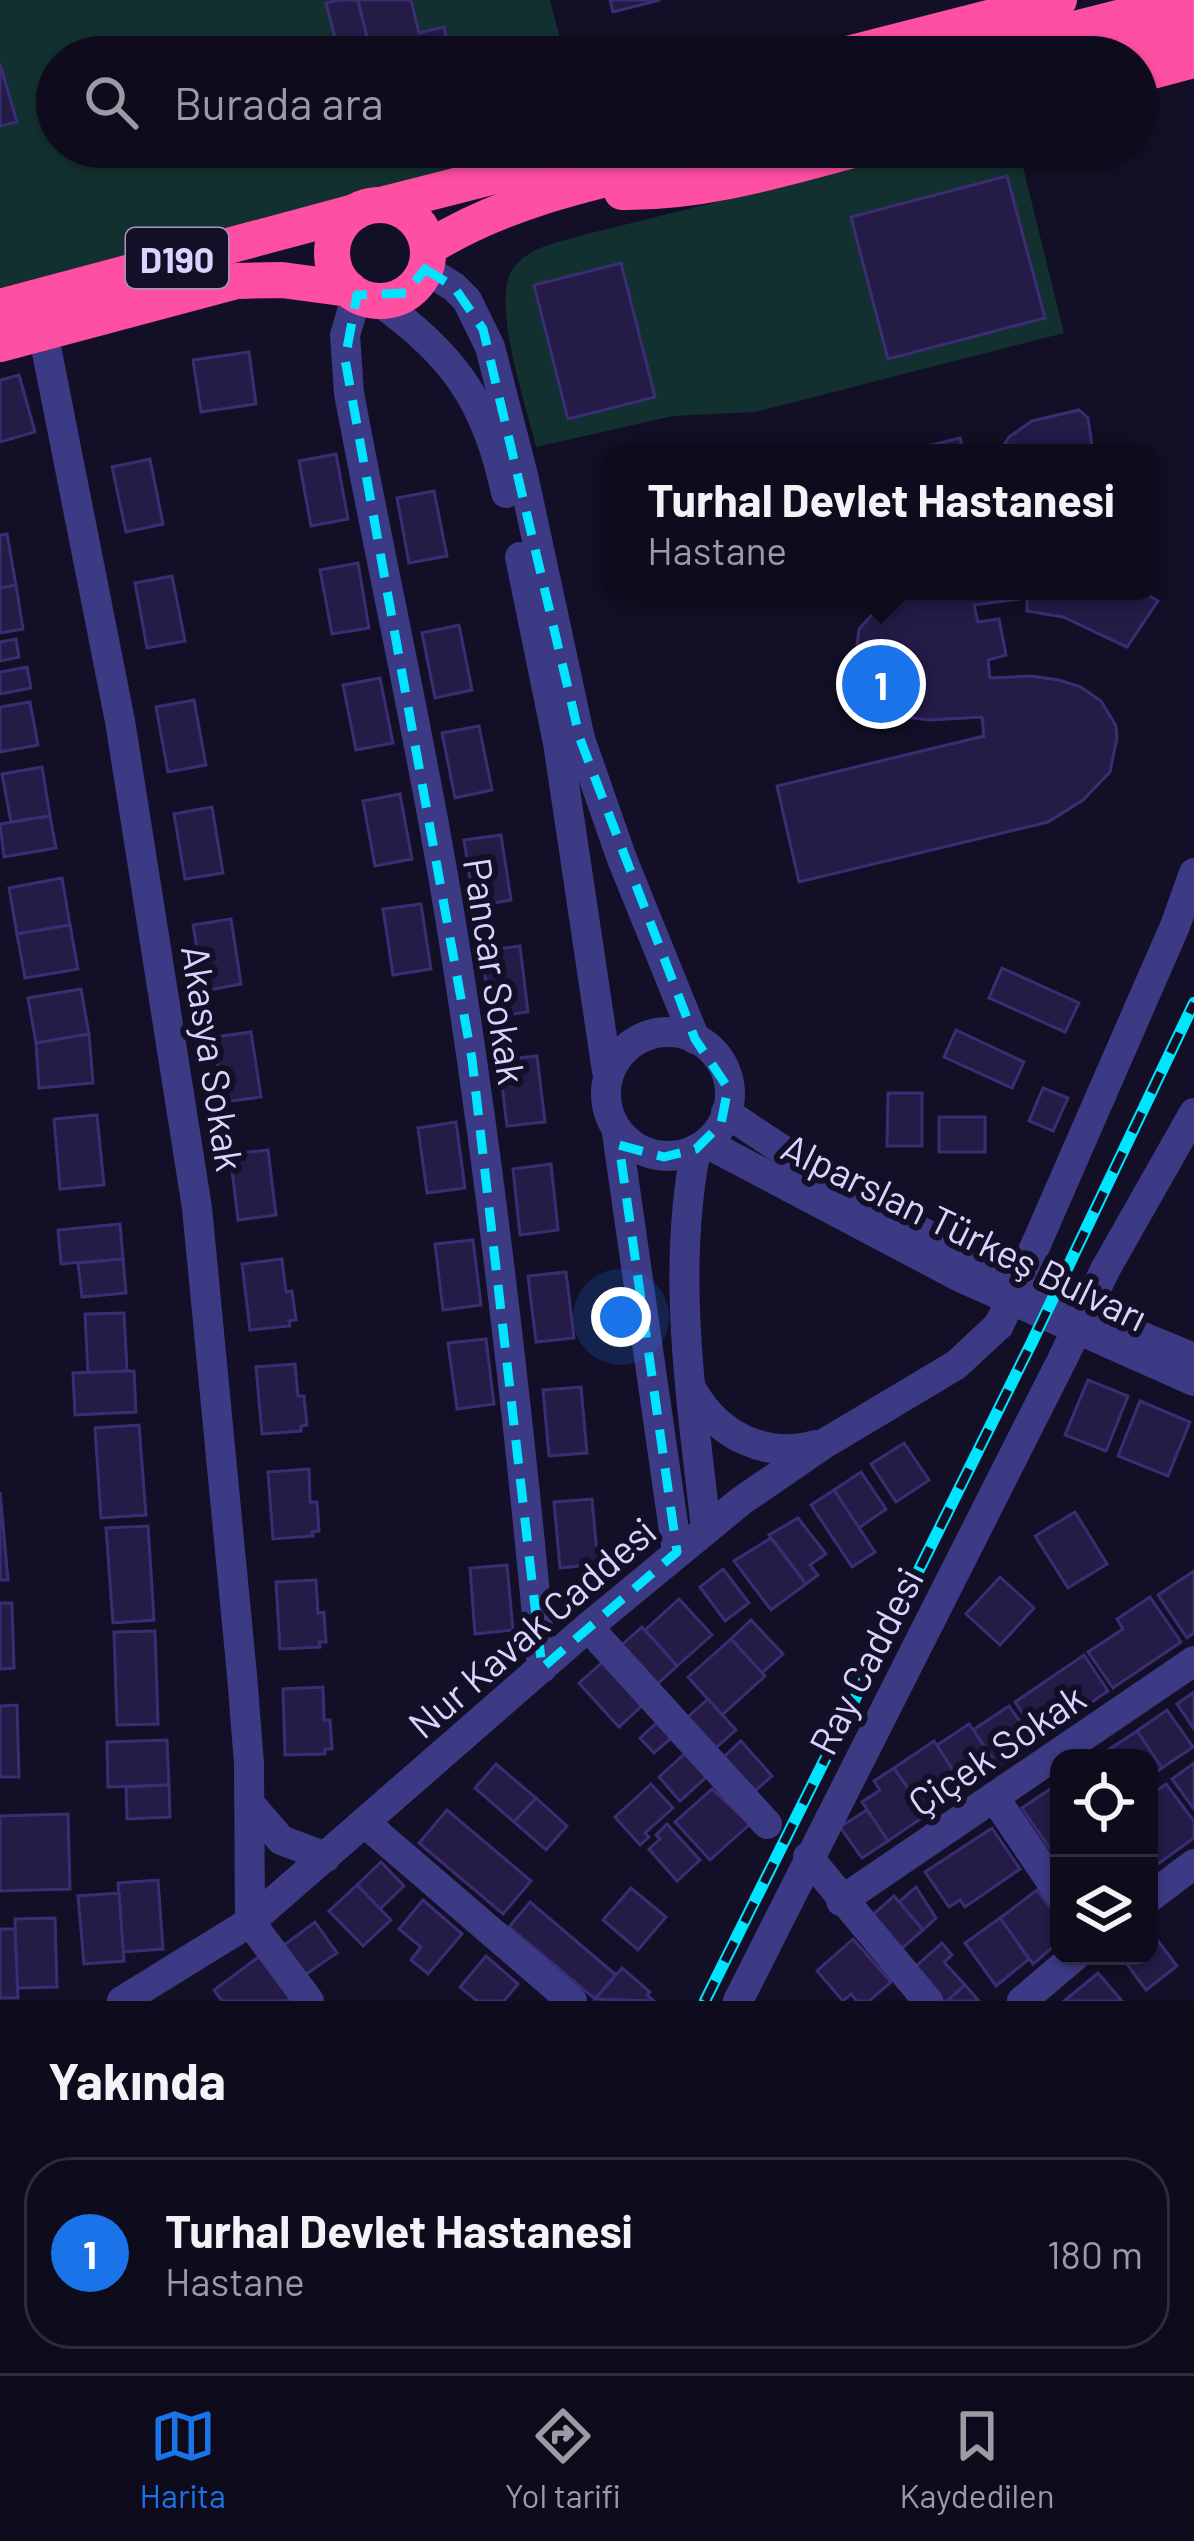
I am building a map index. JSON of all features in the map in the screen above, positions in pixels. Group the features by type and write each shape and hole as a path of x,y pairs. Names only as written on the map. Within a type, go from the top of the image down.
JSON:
{"highway":[{"path":"1047,36 1189,0"},
{"path":"916,36 1050,1"},
{"path":"1158,41 1194,32"},
{"path":"1158,69 1194,60"},
{"name":"D190","path":"0,308 368,208 557,168"},
{"name":"D190","path":"426,258 569,168"},
{"path":"587,168 652,192 730,182 784,168"},
{"path":"368,208 400,210 416,221 426,258 406,292 361,295 337,273 332,254 336,234 368,208"},
{"name":"D190","path":"0,344 236,281 282,280 361,295"}],"street":[{"path":"426,258 467,301 490,347 580,739 622,859 695,1039 721,1064 728,1088 726,1112 701,1146 688,1189 684,1258 706,1528"},
{"path":"361,295 425,336 454,365 493,442 558,743 676,1552"},
{"name":"Pancar Sokak","path":"361,295 345,335 349,393 445,887 472,1059 517,1389 542,1668"},
{"name":"Akasya Sokak","path":"44,332 121,721 193,1184 231,1539 250,1804 250,1922"},
{"path":"1021,1280 1194,873"},
{"path":"608,1071 628,1043 650,1034 673,1032 695,1039"},
{"name":"Alparslan Türkeş Bulvarı","path":"726,1112 847,1190 1021,1280 1194,1358"},
{"name":"Ray Caddesi","path":"738,2001 1105,1270 1194,1113"},
{"path":"617,1133 633,1148 653,1155 675,1156 701,1146"},
{"name":"Alparslan Türkeş Bulvarı","path":"701,1146 960,1277 1194,1382"},
{"name":"Nur Kavak Caddesi","path":"122,2001 250,1922 706,1528 827,1442 956,1365 999,1325 1021,1280"},
{"path":"691,1388 718,1425 737,1438 782,1450 827,1442"},
{"path":"588,1627 767,1824"},
{"name":"Çiçek Sokak","path":"841,1901 1194,1661"},
{"path":"994,1797 1050,1880"},
{"path":"250,1804 281,1840 326,1857"},
{"path":"365,1823 572,2001"},
{"path":"808,1857 928,2001"},
{"path":"1158,1891 1194,1864"},
{"path":"250,1922 309,2001"},
{"path":"1022,2001 1064,1965"}],"highlighted area":[{"path":"425,269 454,287 483,329 580,739 695,1039 728,1088 721,1124 696,1149 664,1157 619,1145 677,1552 542,1668 472,1059 345,359 357,295 406,293"}],"green space":[{"path":"0,0 550,0 559,36 36,36 36,168 459,168 0,288"},
{"path":"853,168 1023,168 1064,333 755,412 673,416 536,447 508,331 507,286 512,270 525,256 579,236"}],"building":[{"path":"358,0 367,36 335,36 326,3"},
{"path":"358,0 411,0 419,33 444,27 446,36 367,36"},
{"path":"610,0 660,0 613,12"},
{"path":"0,64 17,122 0,126"},
{"path":"1007,176 1045,318 888,359 851,217"},
{"path":"621,263 655,397 568,419 534,285"},
{"path":"249,352 256,404 201,412 193,360"},
{"path":"19,375 35,432 0,442 0,380"},
{"path":"1079,410 1088,418 1092,444 1005,444 1032,421"},
{"path":"336,454 348,519 311,526 299,461"},
{"path":"150,459 163,524 126,532 112,467"},
{"path":"434,491 447,556 409,563 397,498"},
{"path":"7,534 16,585 0,588 0,535"},
{"path":"358,563 369,628 332,634 320,570"},
{"path":"172,576 185,641 147,648 135,583"},
{"path":"16,585 23,629 0,633 0,588"},
{"path":"886,600 1012,600 974,605 978,622 999,619 1006,655 988,660 990,678 1059,680 1101,701 1116,726 1110,772 1083,800 1048,822 799,882 777,786 984,736 982,717 929,720 889,711 864,687 855,663 859,629"},
{"path":"1027,600 1158,601 1127,647 1063,617 1027,611"},
{"path":"459,625 472,690 435,698 422,633"},
{"path":"16,639 19,657 0,661 0,642"},
{"path":"27,667 31,688 0,694 0,672"},
{"path":"380,678 393,743 356,750 343,685"},
{"path":"194,700 206,765 168,772 156,707"},
{"path":"30,702 38,745 0,752 0,707"},
{"path":"479,726 492,790 455,798 442,733"},
{"path":"42,767 50,816 11,822 2,774"},
{"path":"400,794 412,859 375,866 363,801"},
{"path":"212,807 223,873 185,879 174,814"},
{"path":"50,816 56,848 4,857 0,824"},
{"path":"501,835 511,900 474,906 464,840"},
{"path":"62,878 70,925 17,934 9,888"},
{"path":"421,904 431,969 393,975 383,909"},
{"path":"231,919 241,984 204,991 193,925"},
{"path":"70,925 78,969 25,978 17,934"},
{"path":"520,946 528,1012 490,1017 482,951"},
{"path":"1002,968 1079,1003 1065,1032 989,998"},
{"path":"81,989 89,1034 36,1043 28,998"},
{"path":"956,1030 1024,1062 1012,1088 944,1057"},
{"path":"251,1032 261,1097 223,1102 214,1037"},
{"path":"89,1034 93,1083 39,1088 36,1043"},
{"path":"537,1056 545,1122 507,1126 499,1060"},
{"path":"1043,1088 1068,1098 1053,1131 1029,1121"},
{"path":"888,1093 922,1093 922,1146 887,1146"},
{"path":"97,1115 104,1185 60,1189 54,1119"},
{"path":"939,1117 985,1117 985,1152 939,1152"},
{"path":"456,1122 465,1188 427,1193 418,1128"},
{"path":"268,1150 276,1215 238,1220 230,1154"},
{"path":"551,1164 558,1230 520,1235 513,1169"},
{"path":"120,1224 123,1259 61,1264 58,1230"},
{"path":"473,1240 481,1305 443,1310 435,1244"},
{"path":"123,1259 126,1293 82,1297 78,1263"},
{"path":"282,1259 296,1320 289,1321 290,1326 250,1330 242,1264"},
{"path":"566,1272 574,1338 536,1342 528,1276"},
{"path":"124,1313 127,1371 88,1373 85,1314"},
{"path":"486,1339 494,1404 457,1409 448,1343"},
{"path":"295,1364 307,1425 301,1431 262,1434 256,1367"},
{"path":"134,1371 136,1412 75,1415 73,1373"},
{"path":"1088,1380 1128,1396 1106,1451 1065,1435"},
{"path":"581,1387 587,1453 549,1456 543,1390"},
{"path":"1140,1401 1190,1422 1168,1476 1118,1456"},
{"path":"139,1425 146,1515 101,1518 95,1428"},
{"path":"904,1443 929,1480 896,1502 871,1464"},
{"path":"309,1469 310,1502 317,1502 319,1531 312,1532 313,1536 273,1539 268,1472"},
{"path":"861,1472 886,1509 859,1528 834,1490"},
{"path":"834,1490 875,1552 852,1567 811,1505"},
{"path":"0,1492 8,1580 0,1580"},
{"path":"592,1499 598,1564 560,1568 554,1502"},
{"path":"1075,1512 1107,1564 1068,1588 1035,1536"},
{"path":"798,1518 826,1554 810,1565 818,1575 806,1584 769,1535"},
{"path":"148,1526 154,1620 113,1623 106,1528"},
{"path":"771,1538 806,1584 771,1610 734,1561"},
{"path":"507,1565 513,1630 475,1634 470,1568"},
{"path":"723,1569 749,1603 725,1621 700,1587"},
{"path":"1194,1571 1194,1633 1187,1638 1158,1595"},
{"path":"1000,1577 1034,1608 1000,1645 966,1614"},
{"path":"316,1580 326,1642 319,1642 320,1647 280,1649 276,1582"},
{"path":"1150,1597 1181,1642 1113,1688 1088,1652 1123,1629 1117,1619"},
{"path":"679,1599 712,1635 677,1666 645,1630"},
{"path":"0,1603 12,1603 14,1668 0,1669"},
{"path":"751,1620 783,1654 762,1673 731,1639"},
{"path":"642,1627 677,1666 652,1689 616,1650"},
{"path":"155,1631 158,1724 117,1725 114,1632"},
{"path":"731,1639 765,1676 722,1715 688,1677"},
{"path":"1084,1655 1108,1691 1039,1738 1015,1702"},
{"path":"608,1657 647,1701 619,1727 579,1683"},
{"path":"323,1687 324,1720 330,1720 332,1749 325,1749 325,1754 285,1755 283,1689"},
{"path":"1194,1692 1194,1729 1177,1704"},
{"path":"708,1699 736,1730 710,1753 682,1722"},
{"path":"17,1705 19,1777 0,1777 0,1706"},
{"path":"1009,1706 1034,1741 998,1766 973,1730"},
{"path":"1167,1710 1193,1747 1162,1768 1158,1749 1149,1749 1137,1731"},
{"path":"663,1717 677,1733 654,1753 640,1738"},
{"path":"969,1724 998,1766 965,1788 936,1746"},
{"path":"1137,1731 1149,1749 1110,1749"},
{"path":"167,1740 169,1785 108,1787 107,1742"},
{"path":"741,1741 772,1776 749,1796 718,1762"},
{"path":"934,1741 965,1788 926,1815 894,1768"},
{"path":"691,1748 712,1772 680,1801 659,1777"},
{"path":"1194,1763 1194,1809 1172,1779"},
{"path":"496,1764 536,1798 514,1822 475,1788"},
{"path":"894,1768 926,1815 888,1841 862,1802 880,1790 874,1781"},
{"path":"651,1784 673,1808 645,1833 649,1837 640,1845 615,1817"},
{"path":"1166,1784 1194,1821 1194,1838 1158,1864 1158,1857 1158,1790"},
{"path":"169,1785 170,1817 127,1819 126,1787"},
{"path":"712,1789 750,1824 710,1860 675,1822"},
{"path":"1050,1789 1050,1849 1022,1808"},
{"path":"536,1798 567,1826 546,1850 514,1822"},
{"path":"447,1810 531,1881 503,1914 419,1843"},
{"path":"867,1810 888,1841 862,1858 840,1827"},
{"path":"68,1814 70,1889 0,1891 0,1816"},
{"path":"667,1824 700,1860 677,1881 649,1849"},
{"path":"992,1828 1020,1869 965,1907 960,1900 949,1907 925,1872"},
{"path":"381,1862 404,1886 380,1909 357,1885"},
{"path":"158,1880 163,1949 123,1952 118,1883"},
{"path":"357,1885 391,1920 363,1946 329,1911"},
{"path":"916,1887 936,1918 923,1930 899,1902"},
{"path":"631,1888 666,1917 638,1950 603,1920"},
{"path":"1037,1890 1050,1907 1050,1950 1033,1964 1000,1918"},
{"path":"119,1893 124,1961 84,1964 78,1896"},
{"path":"894,1896 923,1930 899,1951 869,1918"},
{"path":"423,1900 462,1934 428,1974 411,1960 421,1947 399,1929"},
{"path":"530,1902 616,1975 595,1999 509,1927"},
{"path":"55,1918 57,1987 17,1988 15,1919"},
{"path":"1000,1918 1029,1959 996,1986 965,1943"},
{"path":"315,1922 337,1953 305,1975 284,1945"},
{"path":"0,1929 15,1929 18,1998 0,1998"},
{"path":"853,1939 891,1982 869,2001 857,2001 851,1994 843,2001 817,1971"},
{"path":"1158,1941 1177,1966 1146,1990 1128,1965 1158,1965"},
{"path":"942,1943 952,1955 944,1962 965,1985 947,2001 914,1968"},
{"path":"260,1956 291,1998 222,2001 214,1990"},
{"path":"486,1956 518,1984 504,2001 477,2001 460,1987"},
{"path":"622,1968 650,1992 647,1995 654,2001 595,1999"},
{"path":"1098,1973 1122,2001 1064,2001"},
{"path":"965,1985 979,2001 947,2001"}],"railway":[{"path":"705,2001 1032,1342 1194,1003"}],"place":[{"name":"Turhal Devlet Hastanesi","path":"881,684"}]}
